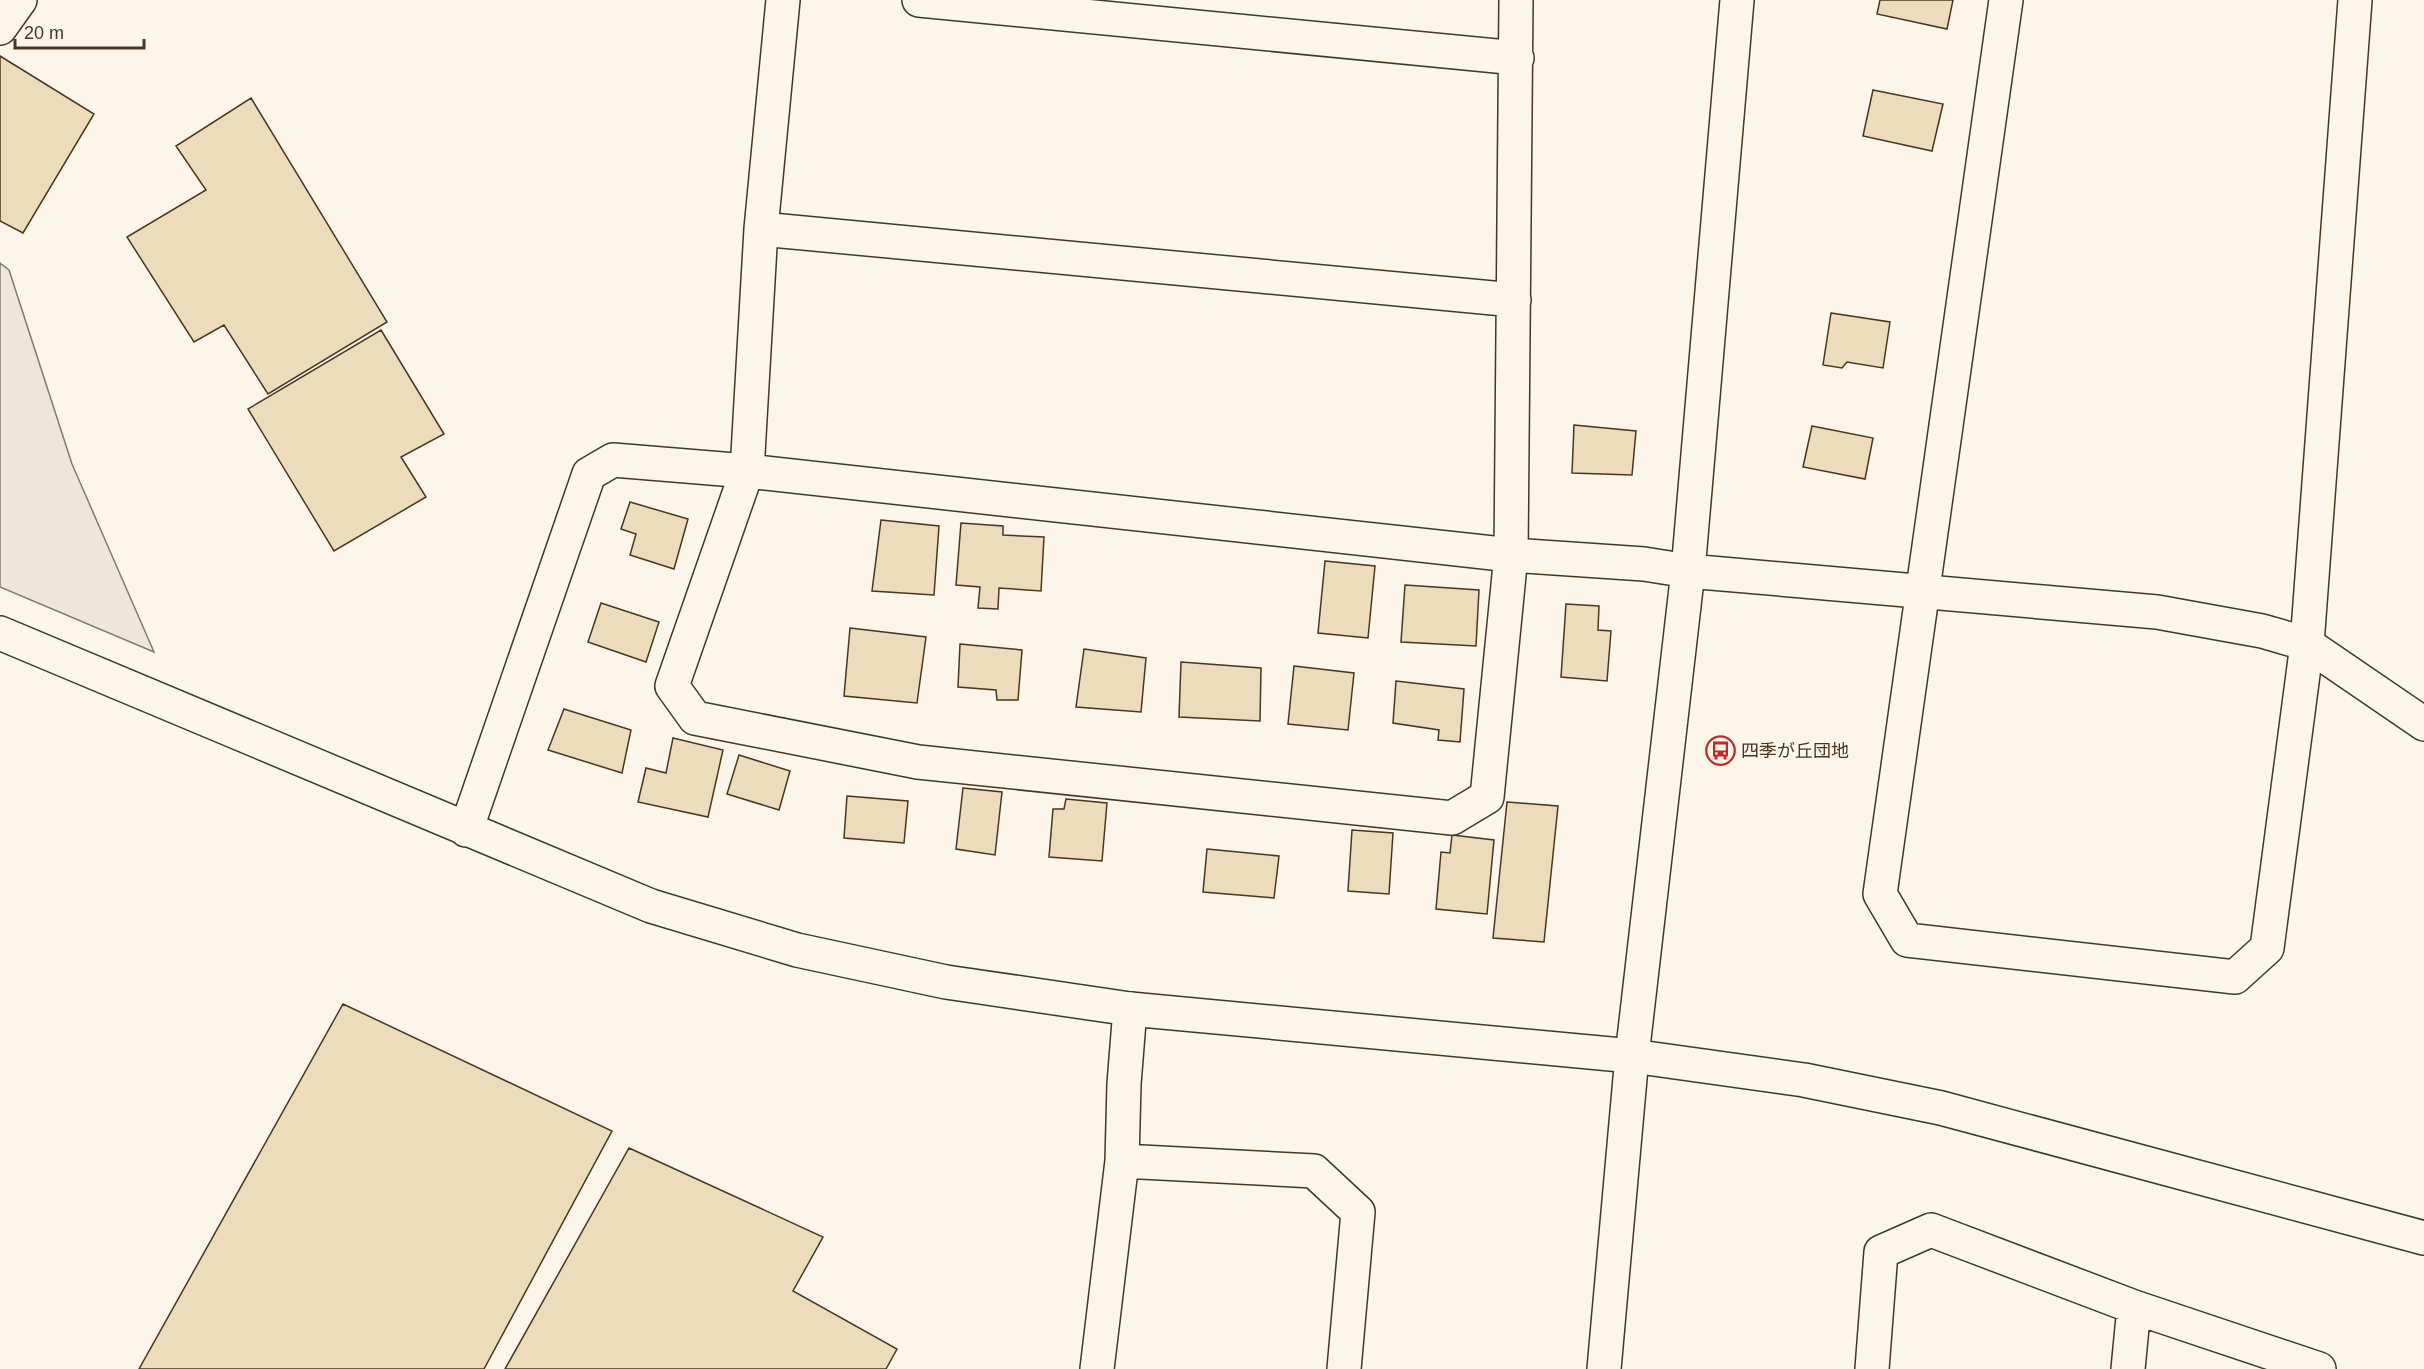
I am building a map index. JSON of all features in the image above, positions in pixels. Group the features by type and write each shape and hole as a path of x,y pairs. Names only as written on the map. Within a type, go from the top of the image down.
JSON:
{"street":[{"path":"0,28 20,0"},
{"path":"783,0 761,229 747,471 672,686 695,718 918,762 1452,818 1487,797 1511,555 1516,0"},
{"path":"919,0 1517,58"},
{"path":"1604,1369 1632,1056 1688,571 1737,0"},
{"path":"2006,0 1880,894 1907,940 2235,977 2267,948 2307,644 2355,0"},
{"path":"761,229 1514,300"},
{"path":"466,830 589,474 614,460 747,471 1511,555 1644,564 1688,571 2157,612 2262,631 2307,644 2424,724"},
{"path":"0,633 651,906 797,950 946,982 1130,1009 1632,1056 1804,1080 1941,1108 2424,1238"},
{"path":"1096,1369 1122,1161 1124,1084 1130,1009"},
{"path":"1122,1161 1314,1171 1358,1212 1344,1369"},
{"path":"1872,1369 1881,1252 1931,1230 2134,1307 2319,1369"},
{"path":"2128,1369 2134,1307"}],"shaded area":[{"path":"0,263 9,270 72,464 154,652 0,587"}],"building":[{"path":"1880,0 1953,0 1947,29 1877,14"},
{"path":"0,56 94,114 23,233 0,221"},
{"path":"1873,90 1943,104 1932,151 1863,136"},
{"path":"251,98 387,322 268,394 224,325 194,342 127,237 206,190 176,146"},
{"path":"1831,313 1890,322 1883,368 1847,362 1842,368 1823,365"},
{"path":"381,330 444,434 401,457 426,497 334,551 248,409"},
{"path":"1574,425 1636,431 1632,475 1572,473"},
{"path":"1812,426 1873,438 1865,479 1803,467"},
{"path":"630,502 688,519 674,569 630,555 636,534 621,529"},
{"path":"881,520 939,526 934,595 872,591"},
{"path":"961,523 1003,526 1003,535 1044,537 1041,591 999,588 998,609 978,608 980,587 956,585"},
{"path":"1325,561 1375,566 1368,638 1318,633"},
{"path":"1405,585 1479,590 1476,646 1401,642"},
{"path":"601,603 659,622 646,662 588,642"},
{"path":"1566,604 1599,606 1598,630 1611,631 1607,681 1561,677"},
{"path":"850,628 926,637 917,703 844,696"},
{"path":"960,644 1022,650 1018,700 997,700 996,690 958,687"},
{"path":"1084,649 1146,658 1141,712 1076,707"},
{"path":"1181,662 1261,668 1260,721 1179,717"},
{"path":"1294,666 1354,673 1348,730 1288,724"},
{"path":"1396,681 1464,689 1460,742 1438,740 1439,730 1393,723"},
{"path":"564,709 631,730 622,773 548,750"},
{"path":"673,738 723,750 708,817 638,802 646,768 666,773"},
{"path":"739,755 790,771 779,810 727,794"},
{"path":"963,788 1002,792 995,855 956,849"},
{"path":"847,796 908,801 904,843 844,838"},
{"path":"1066,799 1107,803 1102,861 1049,857 1053,809 1064,809"},
{"path":"1507,802 1558,806 1544,942 1493,938"},
{"path":"1352,830 1393,833 1389,894 1348,891"},
{"path":"1452,835 1494,840 1487,914 1436,909 1441,852 1450,853"},
{"path":"1207,849 1279,856 1274,898 1203,892"},
{"path":"343,1004 612,1131 484,1369 139,1369"},
{"path":"629,1148 823,1237 793,1291 897,1349 886,1369 505,1369"}],"place":[{"name":"四季が丘団地","path":"1720,751"}]}
